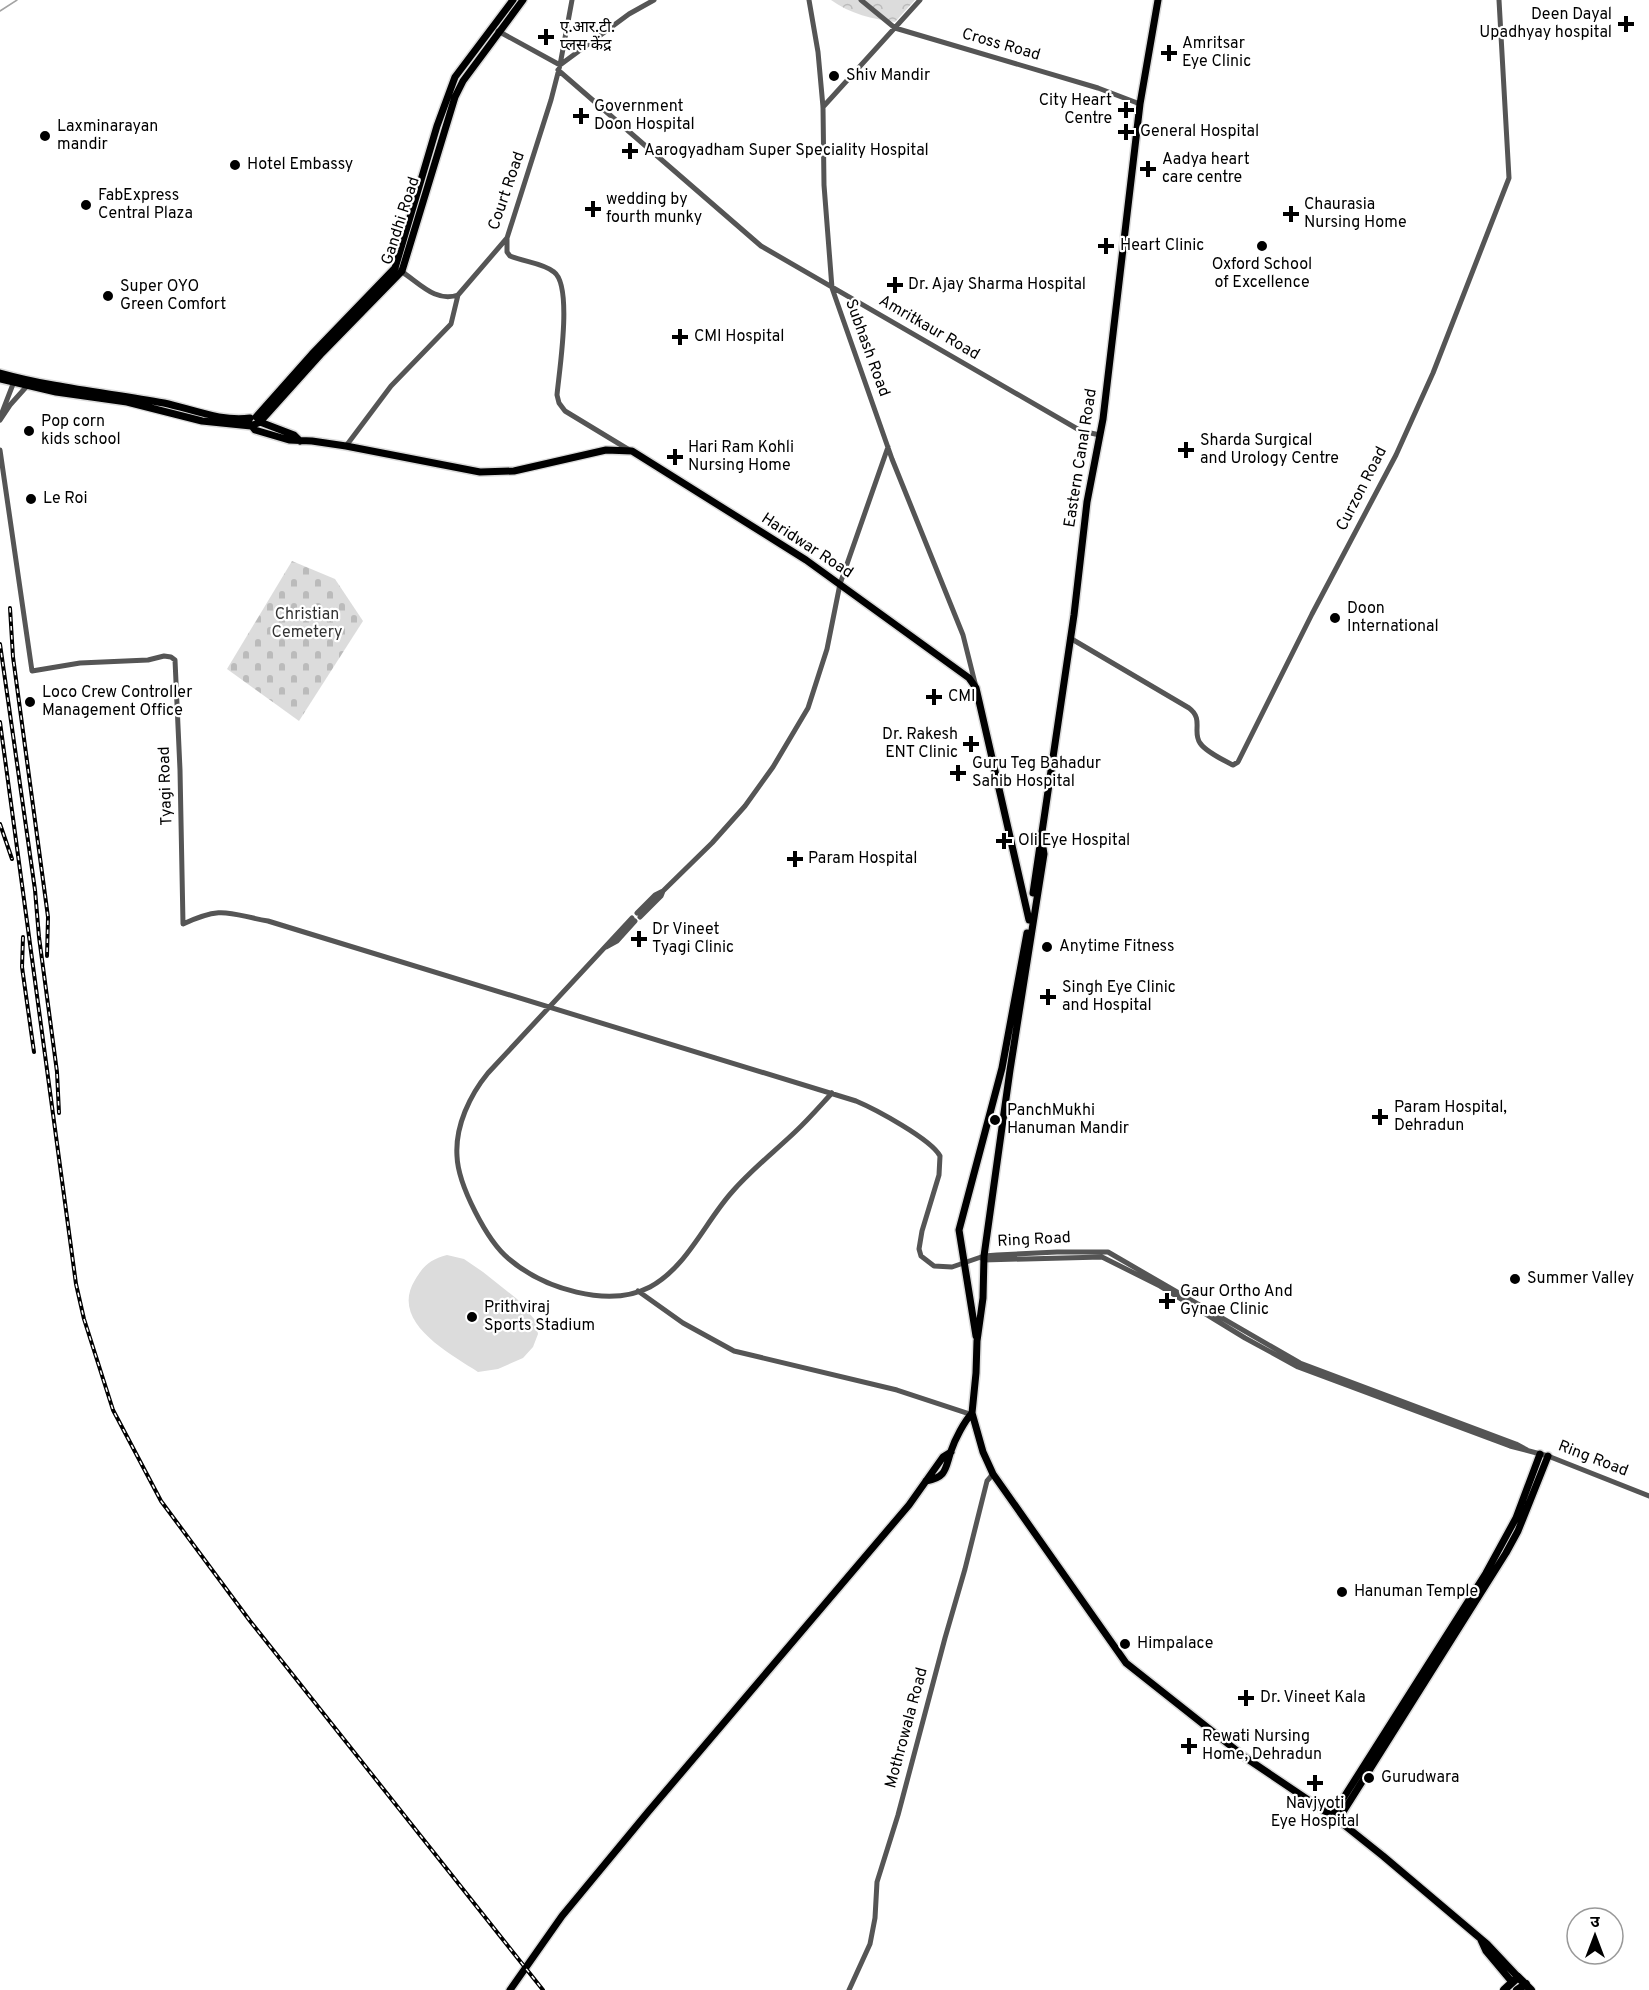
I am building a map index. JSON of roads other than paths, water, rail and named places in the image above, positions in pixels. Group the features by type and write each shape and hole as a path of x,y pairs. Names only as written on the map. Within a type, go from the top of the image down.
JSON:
{"highway":[{"path":"1515,1979 1529,1987"},
{"path":"1515,1979 1517,1990 1529,1987"},
{"path":"1504,1990 1515,1979"}],"main road":[{"name":"Gandhi Road","path":"398,269 436,126 455,77 513,0"},
{"name":"Gandhi Road","path":"258,419 312,354 398,269 455,97 463,81 523,0"},
{"name":"Eastern Canal Road","path":"1031,921 1044,854 1042,841 1087,502 1100,435 1140,104 1158,0"},
{"path":"0,373 27,386 127,402 202,421 251,426"},
{"path":"0,379 167,404 226,418 258,419"},
{"path":"246,418 251,426"},
{"name":"Haridwar Road","path":"258,419 294,435 300,441"},
{"path":"251,426 258,419"},
{"name":"Haridwar Road","path":"251,426 255,430 289,440 346,446 480,472 498,472 552,464 606,450 632,452 766,534 840,584 961,671 976,688"},
{"path":"510,1990 562,1916 648,1812 909,1505 926,1481 941,1476 947,1469 951,1452 971,1414 982,1306 983,1259 1031,921 976,688"},
{"path":"977,1341 959,1238 960,1223 994,1100 1031,921"},
{"path":"971,1414 983,1452 993,1474 1126,1663 1246,1758 1335,1818 1413,1880 1481,1940 1486,1951 1515,1979"},
{"path":"1335,1818 1513,1540 1544,1455"}],"street":[{"name":"Court Road","path":"346,446 391,386 451,324 458,295 507,238 551,100 572,0"},
{"path":"559,67 630,14 654,0"},
{"name":"Subhash Road","path":"809,0 818,52 823,107 824,185 832,288 888,447 963,635 976,688"},
{"name":"Cross Road","path":"861,0 895,28 1098,88 1140,104"},
{"path":"823,107 920,0"},
{"name":"Curzon Road","path":"1070,638 1189,708 1197,716 1198,739 1202,745 1233,765 1238,762 1312,614 1396,455 1442,351 1509,178 1499,0"},
{"name":"Amritkaur Road","path":"492,27 559,67 761,246 1081,431 1100,435"},
{"path":"507,238 507,252 510,256 549,268 557,273 560,280 565,311 557,395 559,403 565,411 632,452"},
{"path":"398,269 436,296 448,298 458,295"},
{"path":"0,418 15,380"},
{"path":"0,418 27,386"},
{"path":"550,1007 832,1093 735,1189 672,1269 650,1287 638,1292 604,1295 576,1292 559,1287 519,1267 503,1254 484,1227 460,1172 456,1153 464,1117 471,1098 488,1073 655,895 663,891 726,828 772,769 790,740 813,694 826,649 840,584 888,447"},
{"name":"Tyagi Road","path":"0,450 32,671 80,663 148,660 164,656 171,657 176,664 183,924 218,912 237,913 550,1007"},
{"name":"Ring Road","path":"832,1093 884,1114 938,1151 939,1175 922,1231 919,1249 921,1256 934,1266 945,1268 983,1259 1057,1252 1108,1252 1300,1363 1516,1443 1527,1450 1649,1496"},
{"path":"638,1292 683,1323 734,1351 897,1390 971,1414"},
{"name":"Mothrowala Road","path":"849,1990 870,1944 875,1918 877,1882 898,1815 987,1481 993,1474"}],"waterway":[{"path":"0,11 17,0"}],"railway":[{"path":"10,608 13,657 48,917 47,956"},
{"path":"0,644 14,742"},
{"path":"0,722 76,1284 84,1319 113,1410 161,1501 250,1621 543,1990"},
{"path":"13,735 35,890 57,1072 59,1113"},
{"path":"0,824 12,859"},
{"path":"23,937 22,967 34,1052"}],"place":[{"name":"Deen Dayal Upadhyay hospital","path":"1626,24"},
{"name":"ए.आर.टी. प्लस केंद्र","path":"546,37"},
{"name":"Amritsar Eye Clinic","path":"1169,53"},
{"name":"Shiv Mandir","path":"834,76"},
{"name":"City Heart Centre","path":"1126,110"},
{"name":"Government Doon Hospital","path":"581,116"},
{"name":"General Hospital","path":"1126,132"},
{"name":"Laxminarayan mandir","path":"45,136"},
{"name":"Aarogyadham Super Speciality Hospital","path":"630,151"},
{"name":"Hotel Embassy","path":"235,165"},
{"name":"Aadya heart care centre","path":"1148,169"},
{"name":"FabExpress Central Plaza","path":"86,205"},
{"name":"wedding by fourth munky","path":"593,209"},
{"name":"Chaurasia Nursing Home","path":"1291,214"},
{"name":"Heart Clinic","path":"1106,246"},
{"name":"Oxford School of Excellence","path":"1262,246"},
{"name":"Dr. Ajay Sharma Hospital","path":"895,285"},
{"name":"Super OYO Green Comfort","path":"108,296"},
{"name":"CMI Hospital","path":"680,337"},
{"name":"Pop corn kids school","path":"29,431"},
{"name":"Sharda Surgical and Urology Centre","path":"1186,450"},
{"name":"Hari Ram Kohli Nursing Home","path":"675,457"},
{"name":"Le Roi","path":"31,499"},
{"name":"Doon International","path":"1335,618"},
{"name":"CMI","path":"934,697"},
{"name":"Loco Crew Controller Management Office","path":"30,702"},
{"name":"Dr. Rakesh ENT Clinic","path":"971,744"},
{"name":"Guru Teg Bahadur Sahib Hospital","path":"958,773"},
{"name":"Oli Eye Hospital","path":"1004,841"},
{"name":"Param Hospital","path":"795,859"},
{"name":"Dr Vineet Tyagi Clinic","path":"639,939"},
{"name":"Anytime Fitness","path":"1047,947"},
{"name":"Singh Eye Clinic and Hospital","path":"1048,997"},
{"name":"Param Hospital, Dehradun","path":"1380,1117"},
{"name":"PanchMukhi Hanuman Mandir","path":"995,1120"},
{"name":"Summer Valley","path":"1515,1279"},
{"name":"Gaur Ortho And Gynae Clinic","path":"1167,1301"},
{"name":"Prithviraj Sports Stadium","path":"472,1317"},
{"name":"Hanuman Temple","path":"1342,1592"},
{"name":"Himpalace","path":"1125,1644"},
{"name":"Dr. Vineet Kala","path":"1246,1698"},
{"name":"Rewati Nursing Home, Dehradun","path":"1189,1746"},
{"name":"Gurudwara","path":"1369,1778"},
{"name":"Navjyoti Eye Hospital","path":"1315,1783"}],"park label":[{"name":"Christian Cemetery","path":"307,624"}]}
